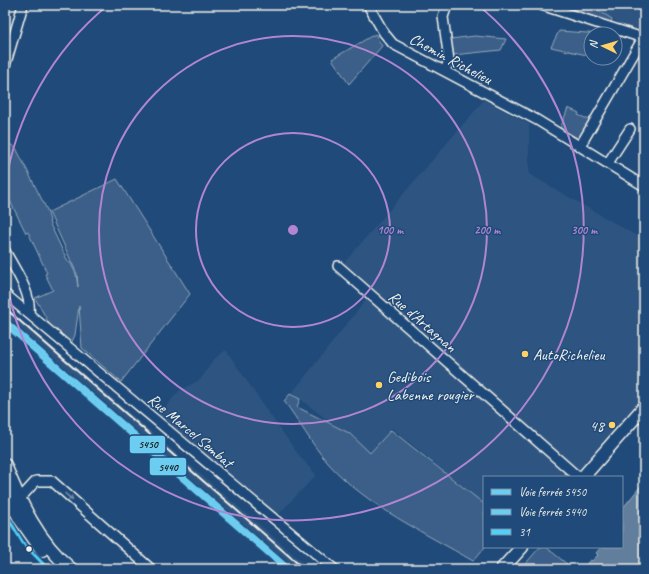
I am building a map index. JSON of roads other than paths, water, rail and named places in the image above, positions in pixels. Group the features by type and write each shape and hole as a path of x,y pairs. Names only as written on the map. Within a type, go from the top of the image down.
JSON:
{"main road":[{"path":"584,476 644,407"},
{"path":"593,476 644,418"},
{"path":"5,465 13,507 49,547 72,569"},
{"path":"5,490 13,507 37,544 61,569"},
{"path":"502,569 521,548"},
{"path":"511,569 530,548"}],"street":[{"path":"5,66 23,5"},
{"name":"Chemin Richelieu","path":"368,5 384,33 393,44 537,120 644,186"},
{"path":"445,71 449,60 443,17 447,5"},
{"path":"540,5 643,37 643,40 580,146"},
{"path":"608,164 630,129"},
{"path":"5,251 28,297 30,306 29,314"},
{"name":"Rue d'Artagnan","path":"338,266 577,476"},
{"name":"Rue Marcel Sembat","path":"5,294 334,569"},
{"path":"5,475 12,491 13,507"},
{"path":"13,507 36,481 52,481 151,569"}],"railway":[{"path":"5,308 304,569"}],"rail line":[{"name":"5450","path":"5,320 290,569"},
{"name":"5440","path":"5,325 285,569"}],"place":[{"name":"AutoRichelieu","path":"525,354"},
{"name":"Gedibois Labenne rougier","path":"379,385"},
{"name":"48","path":"612,425"}]}
